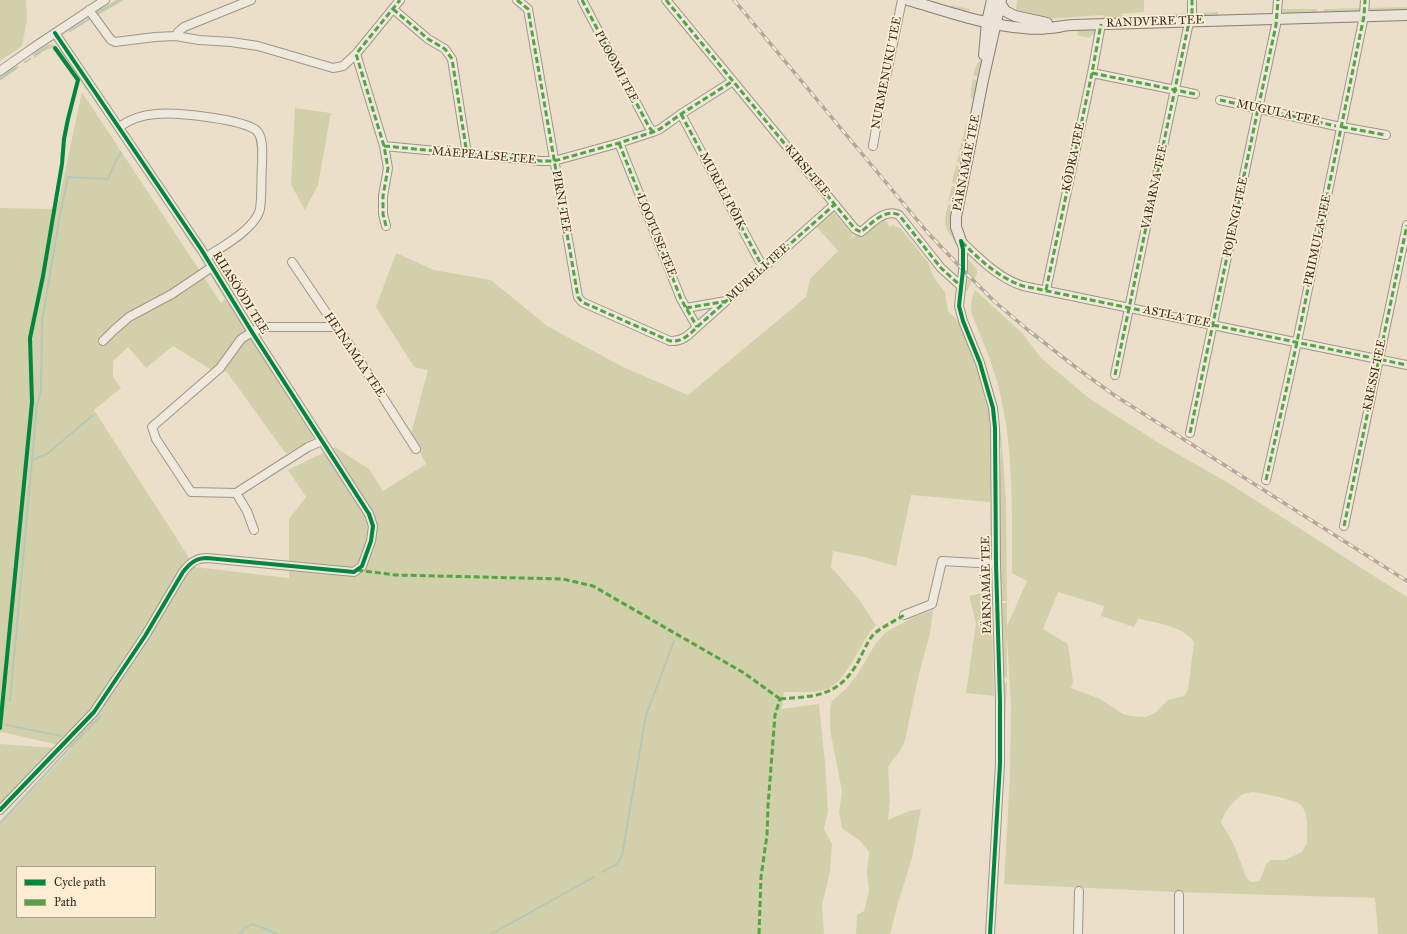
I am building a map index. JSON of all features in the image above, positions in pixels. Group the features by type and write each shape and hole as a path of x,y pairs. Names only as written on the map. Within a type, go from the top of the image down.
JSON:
{"main road":[{"name":"RANDVERE TEE","path":"908,0 991,23 1025,28 1050,28 1060,25 1407,15"},
{"name":"PÄRNAMÄE TEE","path":"961,241 956,227 956,217 983,80 991,23 998,1"},
{"path":"998,1 1007,13 1030,20 1060,25"}],"street":[{"path":"0,71 106,0"},
{"path":"176,36 184,26 251,0"},
{"path":"89,10 111,40 115,42 176,36 258,46 333,68 343,66 356,54 400,0"},
{"name":"PIRNI TEE","path":"517,0 528,10 578,297 582,302 590,306 670,341 676,342 681,340"},
{"name":"PLOOMI TEE","path":"582,0 648,127 653,132"},
{"name":"KIRSI TEE","path":"666,0 835,204 853,228 861,232 884,214 893,213 899,215 941,268 961,286"},
{"name":"NURMENUKU TEE","path":"873,146 902,0"},
{"name":"VABARNA TEE","path":"1115,374 1192,16 1192,0"},
{"name":"POJENGI TEE","path":"1190,432 1277,19 1278,0"},
{"name":"PRIIMULA TEE","path":"1266,480 1296,342 1339,126 1364,16 1365,0"},
{"path":"393,9 428,39 445,49 452,59 467,154"},
{"name":"KÕDRA TEE","path":"1046,290 1101,24"},
{"name":"RIIASÖÖDI TEE","path":"0,810 94,712 141,641 183,572 191,562 202,558 208,558 347,572 357,570 362,566 372,537 373,522 369,514 252,332 206,257 55,33"},
{"path":"356,54 384,146 388,168 383,196 383,214 386,226"},
{"path":"1092,73 1195,94"},
{"name":"MÄEPEALSE TEE","path":"384,146 554,161 619,143 660,129 732,81"},
{"name":"MUGULA TEE","path":"1220,100 1386,135"},
{"path":"119,127 141,116 157,113 179,114 203,116 232,122 256,131 261,137 262,157 260,210 244,231 235,239 206,257"},
{"name":"MURELI PÕIK","path":"681,114 760,262 765,267"},
{"name":"LOOTUSE TEE","path":"619,143 681,299 698,327"},
{"name":"MURELI TEE","path":"681,340 698,327 835,204"},
{"name":"KRESSI TEE","path":"1344,526 1407,225"},
{"name":"ASTLA TEE","path":"961,241 1007,280 1023,286 1407,365"},
{"name":"PÄRNAMÄE TEE","path":"961,241 963,249 963,270 959,306 963,321 980,363 992,408 995,428 1000,764 990,934"},
{"name":"HEINAMAA TEE","path":"292,262 345,338 416,450"},
{"path":"103,341 130,317 172,294 212,267"},
{"path":"686,308 727,301"},
{"name":"RIIASÖÖDI TEE","path":"252,332 263,327 336,327"},
{"path":"252,332 241,339 220,368 152,427 156,439 191,492 236,492 308,447 322,441"},
{"path":"236,492 247,511 254,530"},
{"path":"904,616 932,604 942,561 996,564"},
{"path":"1078,934 1079,891"},
{"path":"1179,895 1179,934"}],"shaded area":[{"path":"0,0 26,0 27,20 22,46 0,61"},
{"path":"116,0 124,0 97,16 96,14 98,11"},
{"path":"1017,0 1144,0 1144,12 1119,14 1128,17 1190,13 1188,17 1107,20 1103,15 1047,19 1016,10"},
{"path":"952,5 969,9 969,13 949,6"},
{"path":"1407,7 1407,11 1371,12 1368,8"},
{"path":"1281,9 1317,9 1317,14 1284,14"},
{"path":"1324,9 1362,9 1359,12 1324,13"},
{"path":"1218,12 1218,16 1198,17 1195,13"},
{"path":"1078,29 1094,29 1096,31 1095,39 1094,36 1091,35 1090,38 1077,35"},
{"path":"50,44 57,46 44,51 35,58 32,54"},
{"path":"59,48 73,66 121,136 58,50"},
{"path":"982,59 980,78 973,75 977,64"},
{"path":"16,65 20,67 0,81 0,76"},
{"path":"973,79 978,81 974,99 971,98"},
{"path":"82,92 221,303 225,299 210,275 213,276 228,298 226,299 314,438 286,454 227,372 210,369 173,346 146,368 128,347 113,361 113,377 121,388 94,410 195,567 289,578 289,519 306,497 288,470 335,447 369,469 383,491 426,464 411,434 428,370 414,367 376,307 396,253 434,270 491,280 547,326 623,367 688,395 806,297 810,279 838,251 816,226 833,212 853,235 847,241 883,219 887,222 889,227 893,225 901,229 928,262 934,278 945,292 948,311 956,319 964,335 977,370 989,414 991,452 990,502 911,495 896,566 864,557 833,551 831,567 858,598 876,625 867,636 845,673 835,684 826,690 821,691 784,692 782,709 819,704 828,812 824,829 832,844 830,872 822,905 824,934 0,934 0,824 72,748 2,732 0,733 0,208 57,209"},
{"path":"295,108 331,113 318,185 305,210 291,185"},
{"path":"967,123 970,125 966,141 962,141"},
{"path":"961,143 967,147 962,163 957,162"},
{"path":"956,165 961,167 958,183 952,183"},
{"path":"952,186 957,188 955,200 952,202 948,201"},
{"path":"164,200 197,251 195,251 163,201"},
{"path":"948,204 953,206 960,249 946,229 945,220"},
{"path":"968,259 977,269 977,274 974,279 967,272"},
{"path":"966,275 972,281 967,291 964,289"},
{"path":"975,290 1023,334 1041,358 1090,399 1162,445 1230,484 1407,597 1407,934 1378,934 1375,898 1174,892 1004,884 1010,775 1011,704 1007,638 1007,678 1003,675 1001,603 1007,603 1007,626 1027,581 1012,573 1011,481 1007,434 997,380 972,315 971,305","holes":["1058,592 1104,606 1101,616 1134,627 1138,619 1160,623 1183,632 1194,642 1188,690 1184,696 1168,700 1155,713 1145,717 1123,714 1100,699 1071,688 1073,682 1068,644 1043,629","1253,792 1279,797 1298,803 1302,806 1307,820 1307,843 1302,852 1285,860 1271,860 1266,864 1259,881 1251,882 1246,877 1235,847 1221,822 1227,810 1236,800 1243,794"]},
{"path":"1001,432 1006,499 1007,601 1001,601 999,513 1001,449 999,433"},
{"path":"991,591 994,696 966,693 976,623 969,596"},
{"path":"933,610 930,634 920,670 905,740 900,751 888,767 890,800 888,820 909,811 921,809 912,858 890,934 856,934 857,915 864,911 869,891 867,872 869,852 860,841 842,828 839,812 842,791 830,730 830,708 832,701 847,688 859,672 876,643 886,632 916,616"},
{"path":"1007,682 1005,727 1004,684"},
{"path":"0,744 56,748 0,807"}],"waterway":[{"path":"97,13 120,0"},
{"path":"70,31 89,19"},
{"path":"35,55 48,46"},
{"path":"25,62 30,59"},
{"path":"0,79 16,68"},
{"path":"10,701 37,405 41,390 42,322 59,220 68,177 108,179 117,158 121,153"},
{"path":"32,460 47,454 92,416"},
{"path":"602,872 617,864 622,856 646,715 674,641"},
{"path":"0,823 101,716"},
{"path":"6,725 61,736"},
{"path":"491,934 594,877"},
{"path":"240,934 245,928 252,924 277,934"}],"railway":[{"path":"734,0 928,233 995,302 1028,330 1114,395 1407,581"}],"marked path":[{"path":"386,226 383,214 383,196 388,168 384,146 356,54 400,0"},
{"path":"517,0 528,9 578,297 582,302 670,341 682,339 691,333 835,204"},
{"path":"582,0 653,132"},
{"path":"666,0 855,229 861,232 874,221 889,213 899,215 941,268 961,286"},
{"path":"1115,375 1188,27 1192,16 1192,0"},
{"path":"1190,433 1276,25 1278,0"},
{"path":"1266,480 1297,342 1364,16 1365,0"},
{"path":"393,9 428,39 445,49 452,59 467,154"},
{"path":"1046,290 1101,24"},
{"path":"1092,73 1195,94"},
{"path":"384,146 554,161 619,143 660,129 733,81"},
{"path":"1220,100 1336,126"},
{"path":"681,114 760,262 765,267"},
{"path":"1342,127 1386,135"},
{"path":"619,143 681,299 697,327"},
{"path":"1344,526 1407,225"},
{"path":"962,242 983,262 998,273 1014,283 1023,286 1407,365"},
{"path":"686,308 727,301"},
{"path":"357,570 395,575 563,579 593,586 744,673 780,699"},
{"path":"780,699 822,694 839,685 855,667 873,635 904,615"},
{"path":"759,934 761,877 767,835 775,715 780,699"}],"cycle path":[{"path":"0,810 94,712 145,636 183,572 196,560 207,558 354,572 362,566 371,541 373,526 369,514 252,332 201,249 55,33"},
{"path":"0,728 32,402 30,338 43,276 62,164 64,139 78,80 55,48"},
{"path":"961,241 963,249 963,270 959,306 963,321 980,363 993,408 995,428 1000,764 990,934"}]}
